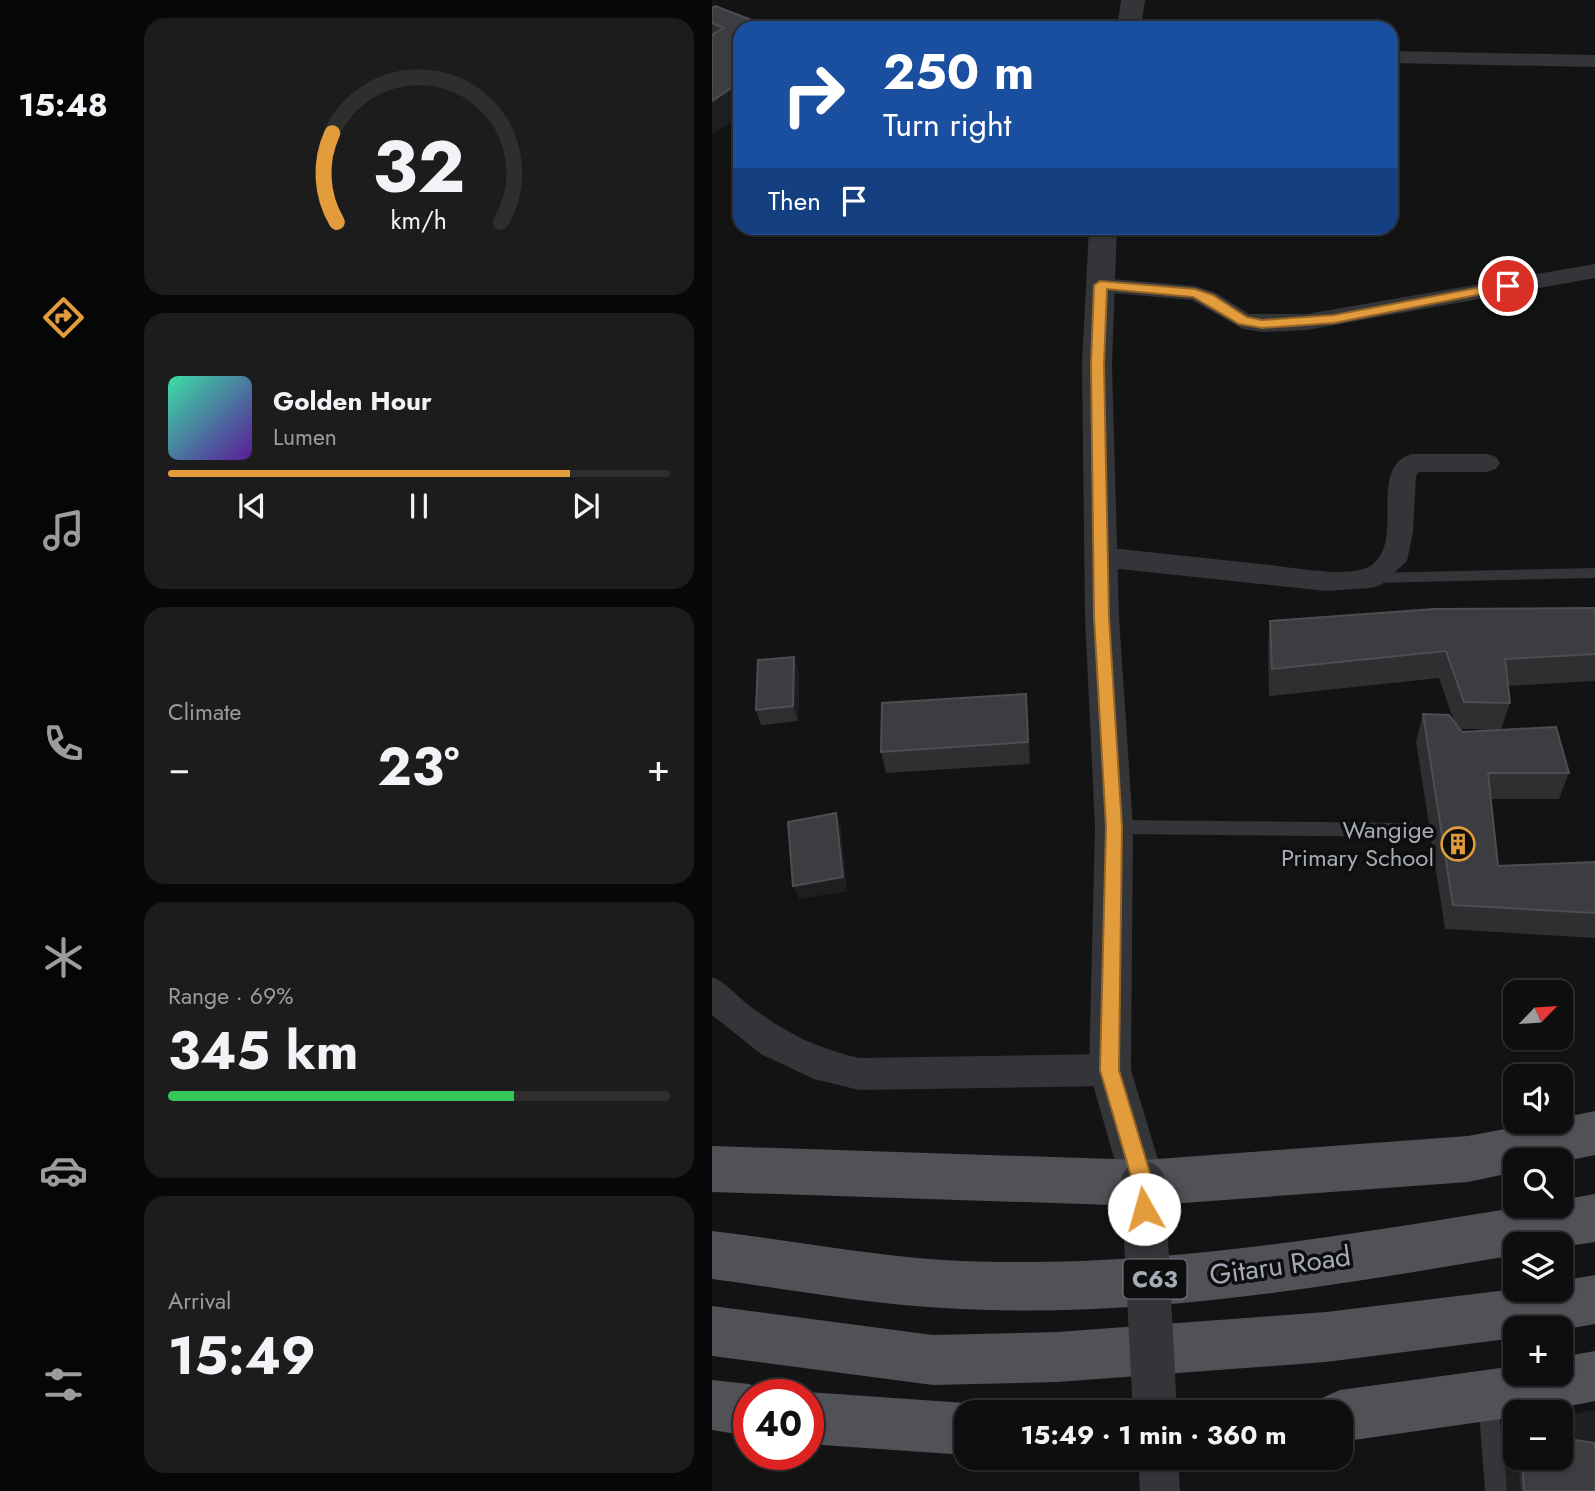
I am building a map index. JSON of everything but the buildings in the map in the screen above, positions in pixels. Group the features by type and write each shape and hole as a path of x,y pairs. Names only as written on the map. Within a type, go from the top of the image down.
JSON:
{"main road":[{"path":"712,1169 1143,1183 1469,1159 1595,1133"},
{"name":"Gitaru Road","path":"712,1255 942,1284 1062,1284 1197,1277 1464,1240 1595,1218"},
{"path":"712,1331 933,1360 1058,1357 1326,1337 1483,1319 1595,1299"},
{"path":"1353,1414 1488,1397 1595,1376"},
{"path":"712,1405 733,1408"},
{"path":"824,1419 954,1428"}],"street":[{"path":"1129,21 1133,0"},
{"path":"1398,57 1595,61"},
{"path":"1102,235 1098,364 1100,557 1114,827 1110,1070 1143,1183 1154,1400"},
{"path":"1100,285 1195,293 1208,298 1243,321 1262,324 1334,319 1595,271"},
{"path":"1100,557 1326,581 1371,578 1393,561 1400,532 1403,474 1412,463 1487,463"},
{"path":"712,992 731,1012 773,1043 814,1063 859,1074 1110,1070"},
{"path":"1159,1470 1160,1491"}],"lane":[{"path":"1371,578 1595,573"},
{"path":"1114,827 1410,830"},
{"path":"1488,1397 1495,1491"}],"shaded area":[{"path":"1595,1410 1595,1491 1496,1491 1493,1458 1503,1435 1503,1470 1573,1470 1573,1414"}],"place":[{"name":"Wangige Primary School","path":"1458,844"}],"route":[{"path":"1144,1209 1143,1183 1110,1070 1114,827 1102,617 1098,364 1100,285 1195,293 1208,298 1243,321 1262,324 1307,323 1334,319 1508,286"}]}
